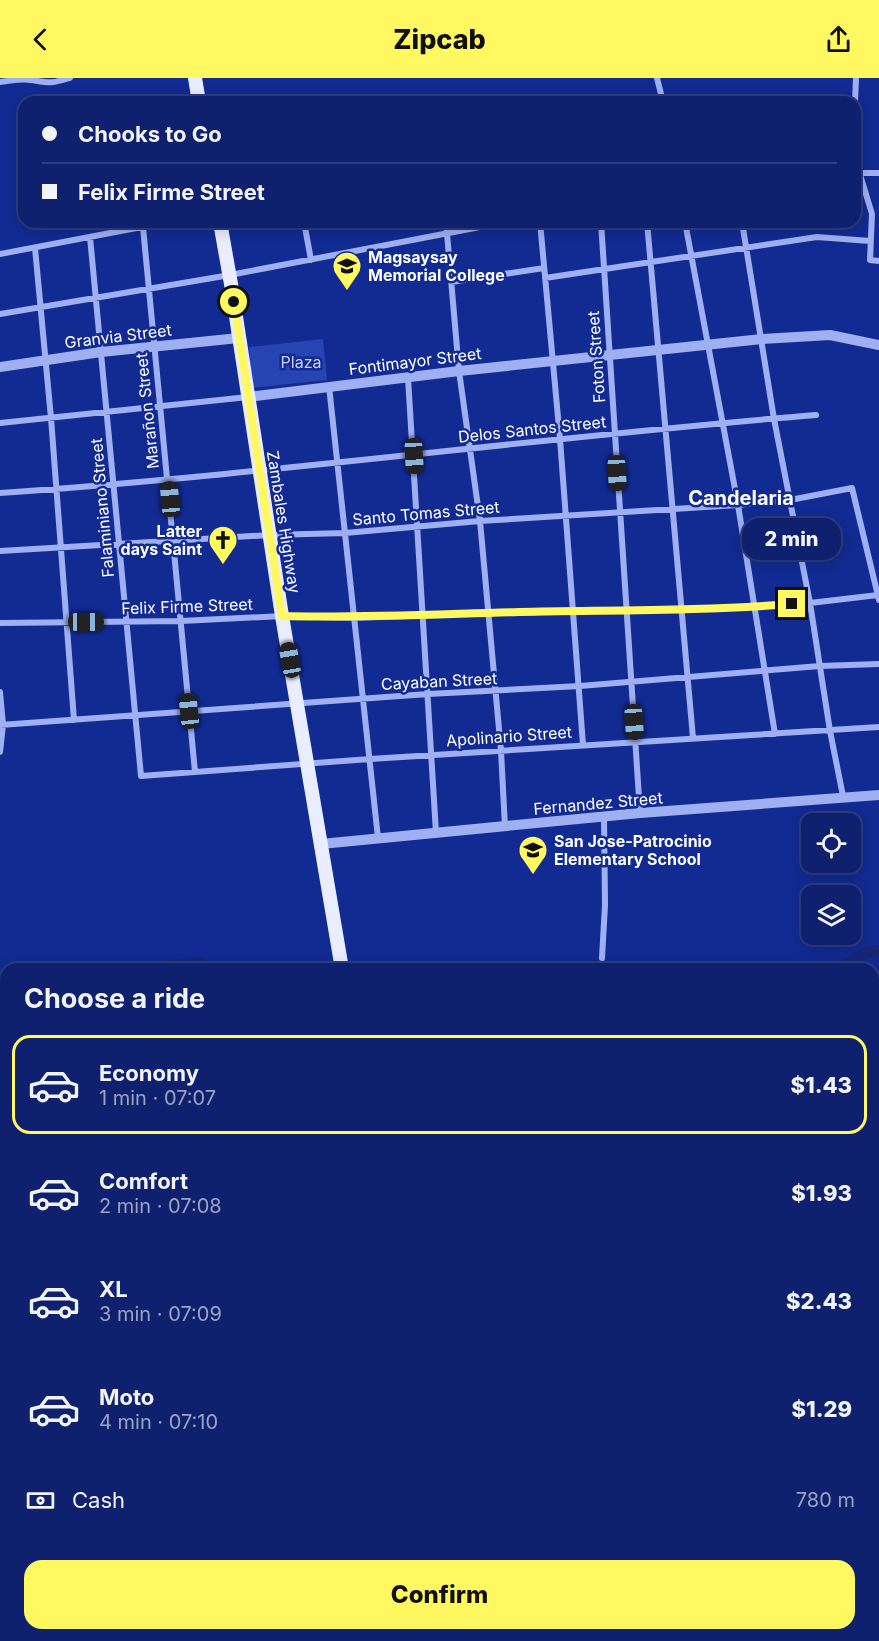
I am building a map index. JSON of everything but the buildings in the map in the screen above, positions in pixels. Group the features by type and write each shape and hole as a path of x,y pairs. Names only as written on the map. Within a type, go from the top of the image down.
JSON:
{"main road":[{"path":"195,78 198,96"},
{"name":"Zambales Highway","path":"221,228 282,616 341,963"}],"street":[{"path":"0,82 29,79 41,83 54,83 70,78"},
{"path":"657,78 662,96"},
{"path":"855,96 856,78"},
{"path":"879,173 861,173 872,214 870,260 879,261"},
{"path":"0,254 138,228"},
{"name":"Marañon Street","path":"143,228 195,772"},
{"path":"305,228 311,260"},
{"path":"446,228 459,371 480,521 501,751 505,827"},
{"path":"0,314 230,276 476,228"},
{"path":"541,228 560,439 583,745"},
{"name":"Foton Street","path":"601,228 640,813"},
{"path":"647,228 693,738"},
{"path":"687,228 738,505 775,734"},
{"path":"743,228 774,419 810,603 830,731 843,796"},
{"name":"Falaminiano Street","path":"90,237 141,776"},
{"path":"545,278 817,237 870,241"},
{"path":"35,248 51,418 74,720"},
{"path":"451,282 544,268"},
{"name":"Fontimayor Street","path":"0,423 762,339 830,335 879,345"},
{"name":"Granvia Street","path":"0,367 101,352 239,338"},
{"path":"408,378 436,833"},
{"path":"330,386 378,838"},
{"name":"Delos Santos Street","path":"0,493 414,456 560,439 816,415"},
{"name":"Santo Tomas Street","path":"0,551 270,535 345,533 480,521 738,505 790,500 852,488 878,598"},
{"name":"Felix Firme Street","path":"0,623 682,610 878,598"},
{"name":"Cayaban Street","path":"2,725 363,698 580,686 820,666 879,664"},
{"path":"0,692 2,725 0,752"},
{"name":"Apolinario Street","path":"141,776 307,763 879,727"},
{"name":"Fernandez Street","path":"321,844 640,813 879,795"},
{"path":"602,958 605,904 604,817"}],"green space":[{"name":"Plaza","path":"323,339 327,380 251,388 249,347"}],"waterway":[{"path":"850,963 867,952 879,951"}],"place":[{"name":"Magsaysay Memorial College","path":"347,292"},
{"name":"Latter days Saint","path":"223,566"},
{"name":"San Jose-Patrocinio Elementary School","path":"533,876"}],"district":[{"name":"Candelaria","path":"741,498"}],"route":[{"path":"234,302 282,616 354,618 682,610 792,604"}]}
